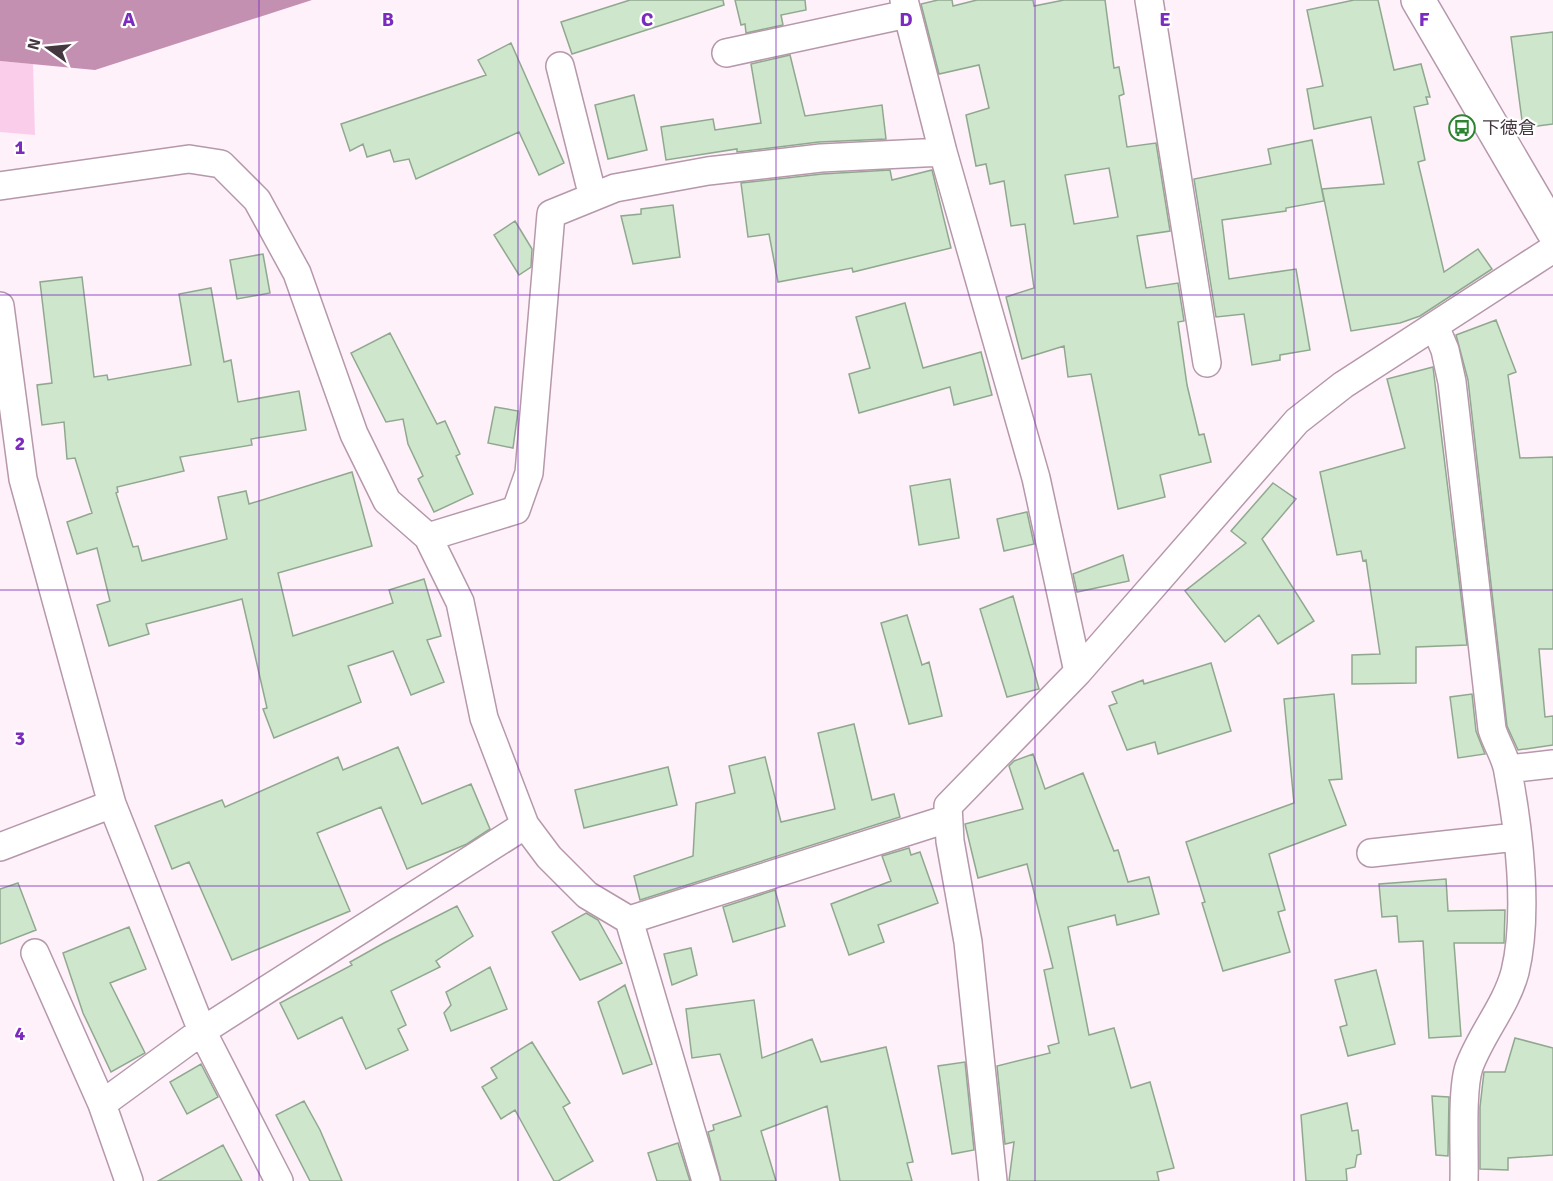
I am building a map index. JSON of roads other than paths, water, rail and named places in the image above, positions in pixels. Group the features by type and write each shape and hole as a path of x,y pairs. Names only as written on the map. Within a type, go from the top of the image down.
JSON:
{"main road":[{"path":"1418,0 1553,231"}],"street":[{"path":"1149,0 1207,363"},
{"path":"726,52 905,7 1036,478 1078,672"},
{"path":"560,66 593,197"},
{"path":"428,537 516,510 529,474 551,214 615,188 708,171 821,158 944,152"},
{"path":"0,186 189,159 221,164 257,200 297,273 354,434 387,501 428,537 460,602 484,718 525,825 549,857 586,895 629,920 706,1181"},
{"path":"993,1181 968,942 947,819 948,806 1078,672 1297,421 1343,385 1553,249"},
{"path":"0,306 11,481 112,804 202,1031 279,1181"},
{"path":"1435,326 1445,350 1458,426 1492,729 1508,769 1521,876 1518,954 1509,989 1481,1038 1468,1070 1464,1181"},
{"path":"1508,769 1553,764"},
{"path":"0,848 112,804"},
{"path":"629,920 947,819"},
{"path":"102,1104 202,1031 525,825"},
{"path":"1371,853 1516,837"},
{"path":"35,953 102,1104 129,1181"}],"place":[{"name":"下徳倉","path":"1462,128"}]}
